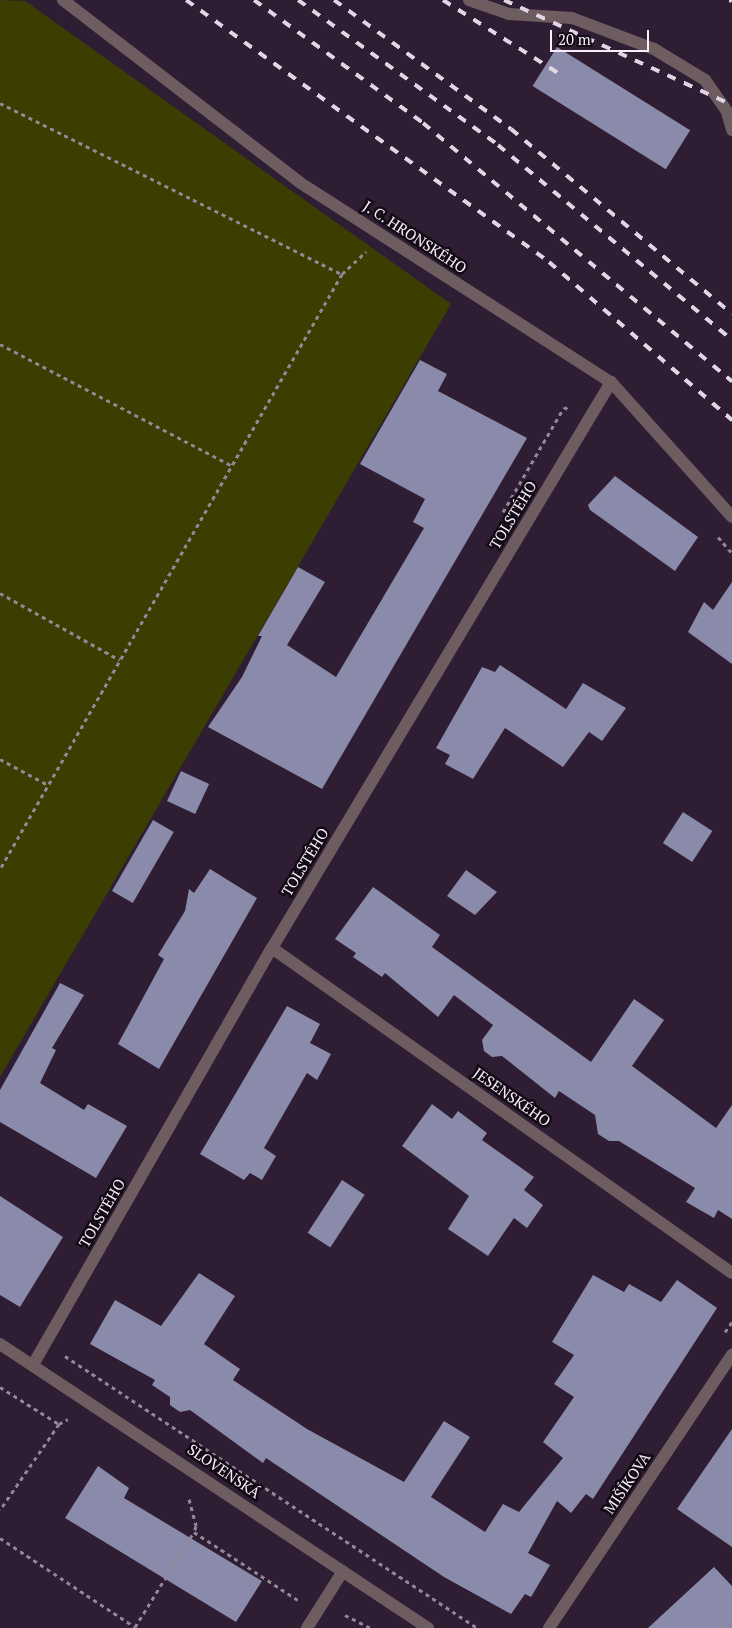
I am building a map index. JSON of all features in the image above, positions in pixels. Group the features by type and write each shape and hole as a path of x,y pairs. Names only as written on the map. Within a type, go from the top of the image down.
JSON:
{"street":[{"name":"J. C. HRONSKÉHO","path":"63,0 299,182 611,382 732,517"},
{"path":"469,0 509,14 572,18 654,49 705,80 727,112 732,130"},
{"name":"TOLSTÉHO","path":"34,1363 272,948 611,382"},
{"name":"JESENSKÉHO","path":"272,948 732,1273"},
{"name":"SLOVENSKÁ","path":"0,1344 34,1363 428,1628"},
{"name":"MIŠÍKOVA","path":"549,1628 732,1355"},
{"path":"307,1628 343,1571"}],"path":[{"path":"0,103 342,274"},
{"path":"0,869 342,274 384,236"},
{"path":"0,344 232,466"},
{"path":"0,593 120,660"},
{"path":"0,759 48,785"},
{"path":"0,1387 59,1424"},
{"path":"0,1510 59,1424 65,1417 73,1422"},
{"path":"0,1538 135,1627 194,1532 196,1526 189,1497 181,1492"},
{"path":"194,1532 337,1625 346,1612 370,1628"}],"shaded area":[{"path":"0,0 25,1 451,304 0,1077"}],"building":[{"path":"557,47 690,130 666,169 533,86"},
{"path":"420,360 447,374 438,391 527,438 322,789 208,727 242,677 262,636 258,636 298,567 325,582 287,645 336,677 424,528 413,522 425,499 360,464"},
{"path":"615,476 698,537 675,571 590,510 588,505"},
{"path":"732,582 732,664 688,632 704,602 713,610"},
{"path":"500,665 566,709 583,683 626,708 602,741 589,732 563,767 505,728 473,779 445,764 450,755 436,748 482,667 495,672"},
{"path":"181,771 209,784 195,814 167,801"},
{"path":"683,812 712,831 692,862 663,843"},
{"path":"153,820 174,832 133,903 112,891"},
{"path":"210,869 257,898 159,1069 118,1044 164,959 158,955 185,911 189,889 194,893"},
{"path":"466,870 497,892 475,915 447,896"},
{"path":"373,887 440,935 432,947 591,1062 634,999 664,1020 632,1066 716,1128 732,1105 732,1219 718,1210 714,1218 686,1202 695,1188 619,1141 609,1141 598,1134 595,1115 559,1091 555,1098 502,1056 492,1057 484,1051 482,1040 493,1025 454,995 438,1017 385,973 382,977 353,957 356,953 335,939"},
{"path":"60,983 84,995 52,1048 56,1050 40,1083 84,1110 88,1104 127,1126 96,1178 0,1122 0,1090"},
{"path":"287,1006 320,1024 310,1043 331,1054 317,1080 307,1073 264,1148 276,1156 262,1180 250,1173 244,1180 200,1154"},
{"path":"432,1104 452,1119 458,1111 487,1133 482,1140 534,1177 524,1190 543,1205 527,1228 514,1218 488,1256 448,1229 469,1196 402,1146"},
{"path":"342,1180 365,1195 330,1248 308,1233"},
{"path":"0,1196 63,1237 20,1307 0,1295"},
{"path":"199,1273 235,1296 204,1344 240,1369 233,1380 307,1429 404,1482 444,1421 470,1437 431,1497 485,1532 503,1504 519,1512 563,1458 543,1442 574,1397 554,1384 574,1355 552,1342 593,1275 624,1292 629,1284 661,1302 677,1280 717,1308 593,1499 586,1494 571,1513 557,1501 528,1553 550,1565 531,1597 525,1594 511,1614 444,1577 266,1458 263,1463 190,1410 180,1412 170,1405 170,1397 152,1385 155,1380 90,1344 115,1300 161,1326"},
{"path":"732,1429 732,1547 677,1509"},
{"path":"98,1466 129,1488 124,1498 262,1581 236,1622 65,1518"},
{"path":"714,1567 732,1586 732,1628 648,1628"}],"railway":[{"path":"186,0 549,262 732,420"},
{"path":"254,0 423,123 732,381"},
{"path":"298,0 498,145 732,340"},
{"path":"334,0 511,129 732,314"},
{"path":"443,0 561,75"},
{"path":"504,0 732,105"}]}
